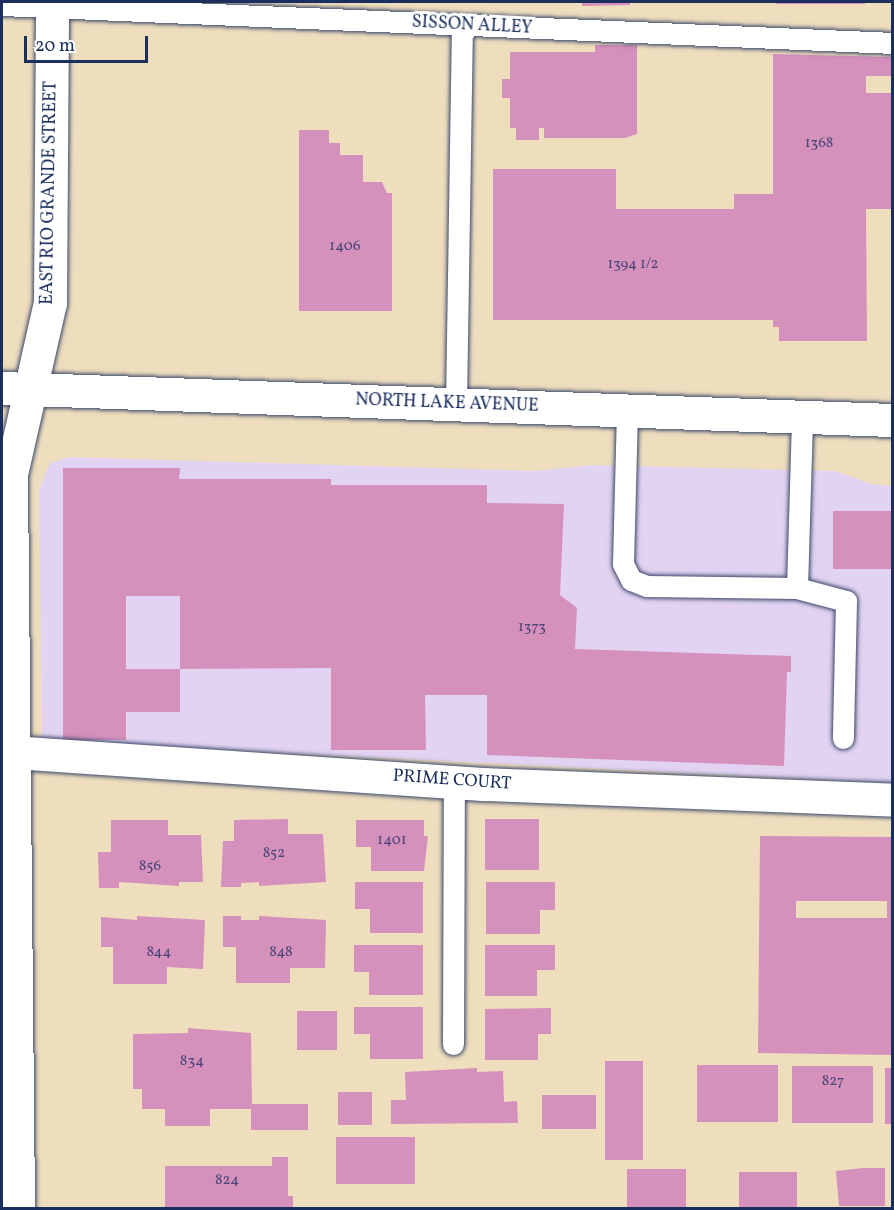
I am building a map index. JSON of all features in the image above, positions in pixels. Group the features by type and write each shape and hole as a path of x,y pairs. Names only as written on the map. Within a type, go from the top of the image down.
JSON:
{"street":[{"name":"EAST RIO GRANDE STREET","path":"18,1209 11,474 17,389 50,303 52,4"},
{"name":"NORTH LAKE AVENUE","path":"17,389 892,420"},
{"name":"PRIME COURT","path":"12,752 454,782 892,800"}],"lane":[{"name":"SISSON ALLEY","path":"2,5 52,4 462,26 892,43"},
{"path":"456,404 462,26"},
{"path":"627,411 623,564 631,580 647,586 797,588 846,601 843,738"},
{"path":"797,588 802,417"},
{"path":"453,1044 454,782"}],"shaded area":[{"path":"68,457 534,471 594,465 836,471 871,484 892,486 892,783 42,741 39,490 50,463"}],"building":[{"path":"582,2 630,2 630,5 582,6"},
{"path":"776,2 865,2 865,4 776,4"},
{"path":"595,45 637,45 637,134 625,138 544,138 544,128 539,128 539,140 516,140 516,128 510,128 510,98 502,98 502,79 510,79 510,52 595,52"},
{"path":"773,54 891,57 891,76 866,76 866,93 892,93 892,209 866,209 867,341 779,341 779,327 773,327 773,320 493,320 493,169 616,169 616,209 734,209 734,194 773,194"},
{"path":"299,130 329,130 329,143 340,143 340,155 363,155 363,182 382,182 387,193 392,193 392,311 299,311"},
{"path":"63,468 180,468 179,479 331,479 331,485 487,485 487,503 564,504 560,595 577,608 575,649 791,656 791,672 787,672 784,766 487,755 487,695 425,695 426,750 331,750 331,668 180,669 180,712 126,712 126,740 63,740","holes":["126,596 180,596 180,669 126,669"]},
{"path":"833,511 892,511 892,569 833,569"},
{"path":"288,819 288,834 323,834 326,882 259,886 259,882 241,883 241,887 221,887 223,841 234,841 234,820"},
{"path":"485,819 539,819 539,870 485,870"},
{"path":"111,820 168,820 168,835 201,835 203,882 179,882 179,886 119,882 119,888 99,888 98,852 111,852"},
{"path":"356,820 424,820 424,836 428,836 424,871 371,871 371,847 356,847"},
{"path":"760,836 892,837 892,1055 758,1053","holes":["796,901 887,901 887,918 796,918"]},
{"path":"355,882 423,882 423,933 370,933 370,909 355,909"},
{"path":"486,882 555,882 555,910 540,910 540,934 486,934"},
{"path":"137,916 205,920 203,969 167,967 167,984 113,984 113,947 101,947 101,917 137,920"},
{"path":"223,916 241,916 241,920 259,920 259,916 326,920 325,968 290,968 290,983 236,983 236,947 223,947"},
{"path":"354,945 423,945 423,995 369,995 369,972 354,972"},
{"path":"485,945 555,945 555,970 537,970 537,996 485,996"},
{"path":"354,1007 423,1007 423,1059 370,1059 370,1034 354,1034"},
{"path":"551,1008 551,1034 538,1034 538,1060 485,1060 485,1009"},
{"path":"297,1011 337,1011 337,1050 297,1050"},
{"path":"188,1028 251,1033 252,1104 308,1104 308,1130 251,1130 251,1109 210,1109 210,1126 165,1126 165,1109 142,1109 142,1089 133,1089 133,1034 188,1033"},
{"path":"605,1061 643,1061 643,1160 605,1160"},
{"path":"697,1065 778,1065 778,1122 697,1122"},
{"path":"792,1066 873,1066 873,1123 792,1123"},
{"path":"477,1068 477,1072 503,1071 504,1102 517,1101 518,1123 391,1124 391,1100 406,1100 405,1072"},
{"path":"885,1068 892,1068 892,1124 885,1124"},
{"path":"338,1092 372,1092 372,1125 338,1125"},
{"path":"542,1095 596,1095 596,1129 542,1129"},
{"path":"336,1137 415,1137 415,1184 336,1184"},
{"path":"272,1157 288,1157 288,1196 293,1196 293,1208 165,1208 165,1166 272,1166"},
{"path":"885,1168 885,1206 839,1206 836,1171"},
{"path":"627,1169 686,1169 686,1208 627,1208"},
{"path":"739,1172 797,1172 797,1208 739,1208"}]}
